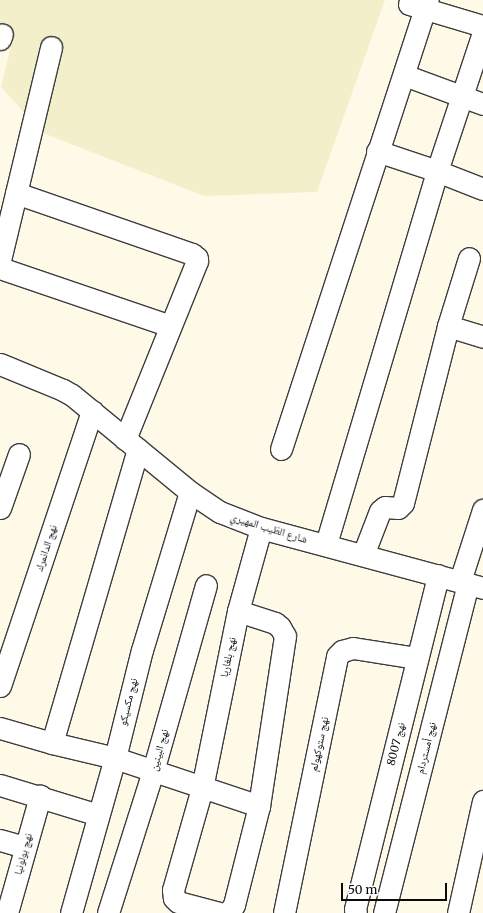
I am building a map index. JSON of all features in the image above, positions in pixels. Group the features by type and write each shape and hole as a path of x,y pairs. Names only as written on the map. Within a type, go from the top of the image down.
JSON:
{"street":[{"path":"281,449 377,151 404,75 421,4 483,26"},
{"path":"326,544 437,171 461,95 483,33"},
{"path":"0,260 51,47"},
{"path":"404,75 483,104"},
{"path":"377,151 437,171 483,189"},
{"path":"16,193 195,256 197,261 170,326 132,444 52,743"},
{"path":"363,555 380,511 385,507 398,508 403,503 448,326 469,258"},
{"path":"0,268 170,326"},
{"path":"448,326 483,337"},
{"name":"شارع الطّيب المهيري","path":"0,364 63,390 92,411 190,492 220,512 261,528 326,544 470,584"},
{"name":"نهج الدانمرك","path":"0,686 92,411"},
{"path":"0,508 19,454"},
{"name":"نهج مكسيكو","path":"72,913 115,758 142,650 190,492"},
{"name":"نهج أمستردام","path":"384,913 470,584 483,510"},
{"name":"نهج بلغاريا","path":"219,913 178,902 173,894 202,788 238,611 261,528"},
{"name":"نهج 8007","path":"356,913 355,909 438,575"},
{"name":"نهج البينين","path":"108,913 153,771 206,585"},
{"path":"228,913 234,905 259,806 285,636 280,627 275,623 238,611"},
{"name":"نهج ستوكهولم","path":"284,913 337,656 342,651 353,648 417,658"},
{"path":"0,728 52,743 115,758 259,806"},
{"path":"0,785 98,815"},
{"name":"نهج بولونيا","path":"6,901 25,847 40,796"},
{"path":"458,913 483,800"},
{"path":"0,840 25,847"}],"shaded area":[{"path":"0,0 385,0 317,192 204,196 43,133 1,87 14,33 0,27"}]}
